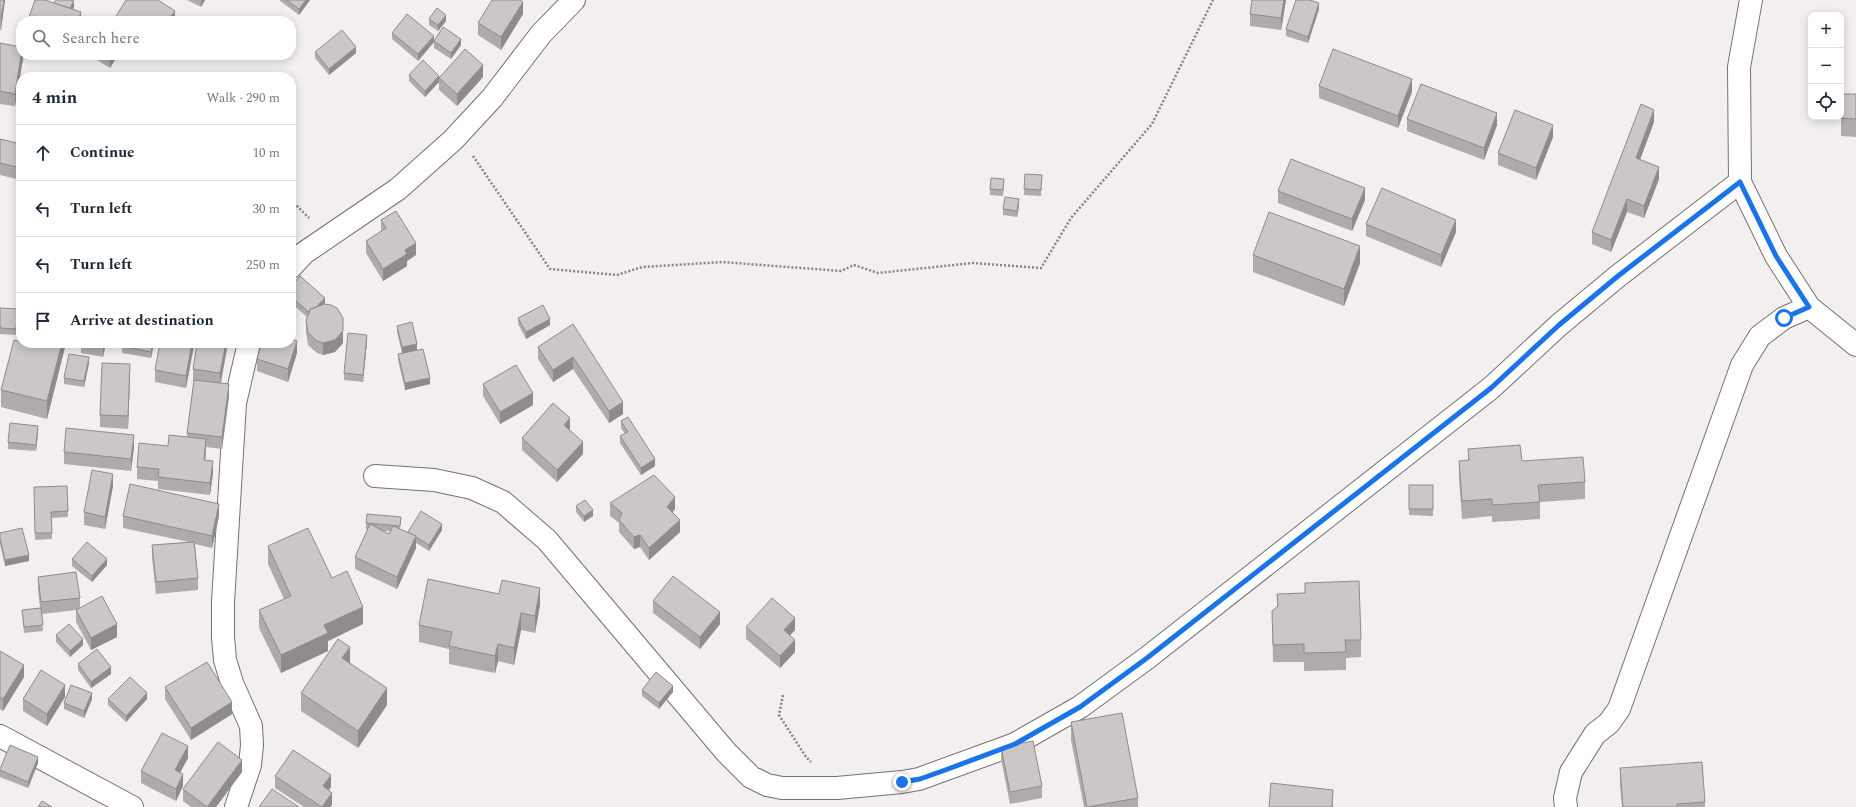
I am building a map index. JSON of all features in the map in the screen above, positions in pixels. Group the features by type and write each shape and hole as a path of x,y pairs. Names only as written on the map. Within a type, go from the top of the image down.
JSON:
{"street":[{"path":"296,262 304,253 398,190 458,134 492,98 541,34 574,0"},
{"path":"1751,0 1739,67 1740,182 1776,256 1809,307 1856,345"},
{"path":"375,476 434,480 472,488 503,502 547,540 726,752 751,777 767,785 782,788 837,788 902,782 926,776 1015,744 1080,707 1147,658 1491,388 1559,325 1618,276 1740,182"},
{"path":"1566,807 1565,798 1571,772 1595,734 1609,723 1619,709 1742,365 1760,336 1784,318 1809,307"},
{"path":"236,807 250,765 252,745 251,726 232,683 225,660 223,637 223,602 235,403 249,348"},
{"path":"0,736 132,807"}],"path":[{"path":"458,134 550,269 617,275 642,267 722,262 841,270 854,265 878,274 973,263 1041,268 1071,218 1152,124 1212,0"},
{"path":"783,695 779,715 806,757 837,788"}],"building":[{"path":"0,0 4,0 1,18 0,18"},
{"path":"35,0 45,0 81,12 80,16 29,16"},
{"path":"56,0 74,1 70,8 54,3"},
{"path":"126,0 158,0 175,11 172,16 116,16"},
{"path":"287,0 306,0 299,9"},
{"path":"492,0 520,0 523,2 501,37 478,23"},
{"path":"1252,0 1284,0 1281,18 1250,14"},
{"path":"1296,0 1310,0 1319,3 1308,37 1286,29"},
{"path":"437,8 446,15 438,25 429,19"},
{"path":"407,14 434,36 418,54 392,33"},
{"path":"443,27 461,39 451,53 434,41"},
{"path":"342,30 356,47 329,69 315,52"},
{"path":"0,43 16,46 16,60 20,60 18,72 16,72 15,94 0,91"},
{"path":"465,49 483,65 457,94 439,78"},
{"path":"1333,49 1412,79 1398,116 1319,86"},
{"path":"423,60 439,76 425,91 409,75"},
{"path":"1421,84 1497,113 1484,148 1407,119"},
{"path":"1844,94 1856,94 1856,119 1844,118"},
{"path":"1641,104 1654,110 1636,158 1659,167 1644,206 1627,199 1611,240 1592,232"},
{"path":"1515,110 1553,125 1536,168 1498,153"},
{"path":"0,139 16,143 16,167 0,163"},
{"path":"1291,159 1365,188 1352,219 1278,191"},
{"path":"1025,174 1042,175 1041,190 1024,189"},
{"path":"991,178 1004,179 1003,190 990,189"},
{"path":"1382,188 1456,220 1441,255 1366,224"},
{"path":"1005,197 1019,199 1017,211 1003,209"},
{"path":"396,211 416,243 405,250 407,254 383,269 366,241 386,228 381,220"},
{"path":"1269,212 1360,246 1344,289 1253,255"},
{"path":"300,276 325,298 316,307 311,308 309,312 296,301 296,281"},
{"path":"324,304 337,308 343,318 343,331 335,340 323,343 317,341 308,333 306,320 311,308 312,309"},
{"path":"543,305 550,319 526,332 518,318"},
{"path":"0,308 16,309 16,329 0,328"},
{"path":"412,322 417,344 402,347 397,326"},
{"path":"573,324 623,402 609,411 573,357 553,370 538,347"},
{"path":"348,333 367,335 363,375 344,373"},
{"path":"14,340 16,341 16,348 61,348 47,401 1,390"},
{"path":"132,348 152,348 151,352"},
{"path":"159,348 191,348 186,376 155,370"},
{"path":"196,348 225,348 220,373 193,369"},
{"path":"260,348 295,348 288,369 257,359"},
{"path":"423,349 430,378 405,383 398,354"},
{"path":"69,354 89,357 84,381 64,378"},
{"path":"102,363 130,364 128,416 100,415"},
{"path":"516,365 533,393 500,412 483,384"},
{"path":"194,380 229,384 222,437 187,433"},
{"path":"553,403 570,418 564,425 583,442 557,470 522,438"},
{"path":"628,417 655,459 641,468 620,436 628,432 621,421"},
{"path":"10,423 38,426 36,445 8,442"},
{"path":"66,428 134,435 131,459 64,452"},
{"path":"169,435 206,439 204,460 213,461 210,483 158,477 159,469 137,467 139,443 168,446"},
{"path":"1520,445 1522,461 1583,457 1585,482 1538,485 1540,502 1492,505 1492,499 1462,501 1459,461 1469,460 1468,449"},
{"path":"92,470 113,474 105,517 84,512"},
{"path":"654,475 675,497 667,507 680,520 649,548 640,535 634,537 619,520 622,513 610,503"},
{"path":"130,484 219,504 212,536 123,516"},
{"path":"1409,485 1433,485 1433,509 1409,509"},
{"path":"67,486 68,511 51,512 52,533 35,533 34,487"},
{"path":"585,500 593,510 584,516 576,506"},
{"path":"421,511 442,524 429,545 408,532"},
{"path":"367,514 401,517 400,526 366,523"},
{"path":"370,524 389,534 393,526 416,536 397,577 355,557"},
{"path":"22,528 29,555 5,560 0,533"},
{"path":"308,528 332,578 347,571 363,607 324,625 328,633 281,655 259,610 291,596 268,546"},
{"path":"87,542 107,559 92,576 72,559"},
{"path":"194,542 198,578 156,582 152,545"},
{"path":"76,572 80,598 41,602 38,577"},
{"path":"673,576 720,612 700,637 653,601"},
{"path":"428,579 499,594 502,580 540,588 535,616 521,613 514,648 498,644 495,656 449,646 452,632 419,625"},
{"path":"1359,581 1361,640 1345,640 1346,652 1304,653 1304,644 1273,645 1272,611 1278,606 1277,594 1305,593 1305,583"},
{"path":"102,596 117,624 91,638 76,610"},
{"path":"772,598 795,618 784,630 795,640 780,656 746,627"},
{"path":"41,608 43,625 24,627 22,610"},
{"path":"69,624 83,639 70,651 56,635"},
{"path":"338,639 350,647 342,658 387,688 358,731 301,693"},
{"path":"97,649 111,667 91,682 78,664"},
{"path":"0,651 24,665 3,699 0,697"},
{"path":"207,662 232,702 191,728 165,687"},
{"path":"41,670 65,685 47,714 23,699"},
{"path":"656,672 673,686 659,703 642,690"},
{"path":"130,677 147,693 126,716 108,699"},
{"path":"71,685 92,693 84,711 64,703"},
{"path":"1122,713 1138,798 1087,807 1071,722"},
{"path":"162,733 188,746 175,770 183,774 176,789 141,771"},
{"path":"1033,741 1042,786 1010,792 1001,747"},
{"path":"218,742 242,760 207,807 183,789"},
{"path":"10,745 38,757 28,782 0,770"},
{"path":"293,750 331,775 323,786 332,793 322,807 275,776"},
{"path":"1702,762 1705,802 1677,804 1677,807 1623,807 1620,768"},
{"path":"1271,783 1333,790 1332,807 1269,807"},
{"path":"272,789 299,807 259,807"},
{"path":"42,801 52,807 38,807"}],"route":[{"path":"902,782 920,779 1015,744 1080,707 1147,658 1491,388 1559,325 1618,276 1740,182 1776,256 1809,307 1784,318"}]}
